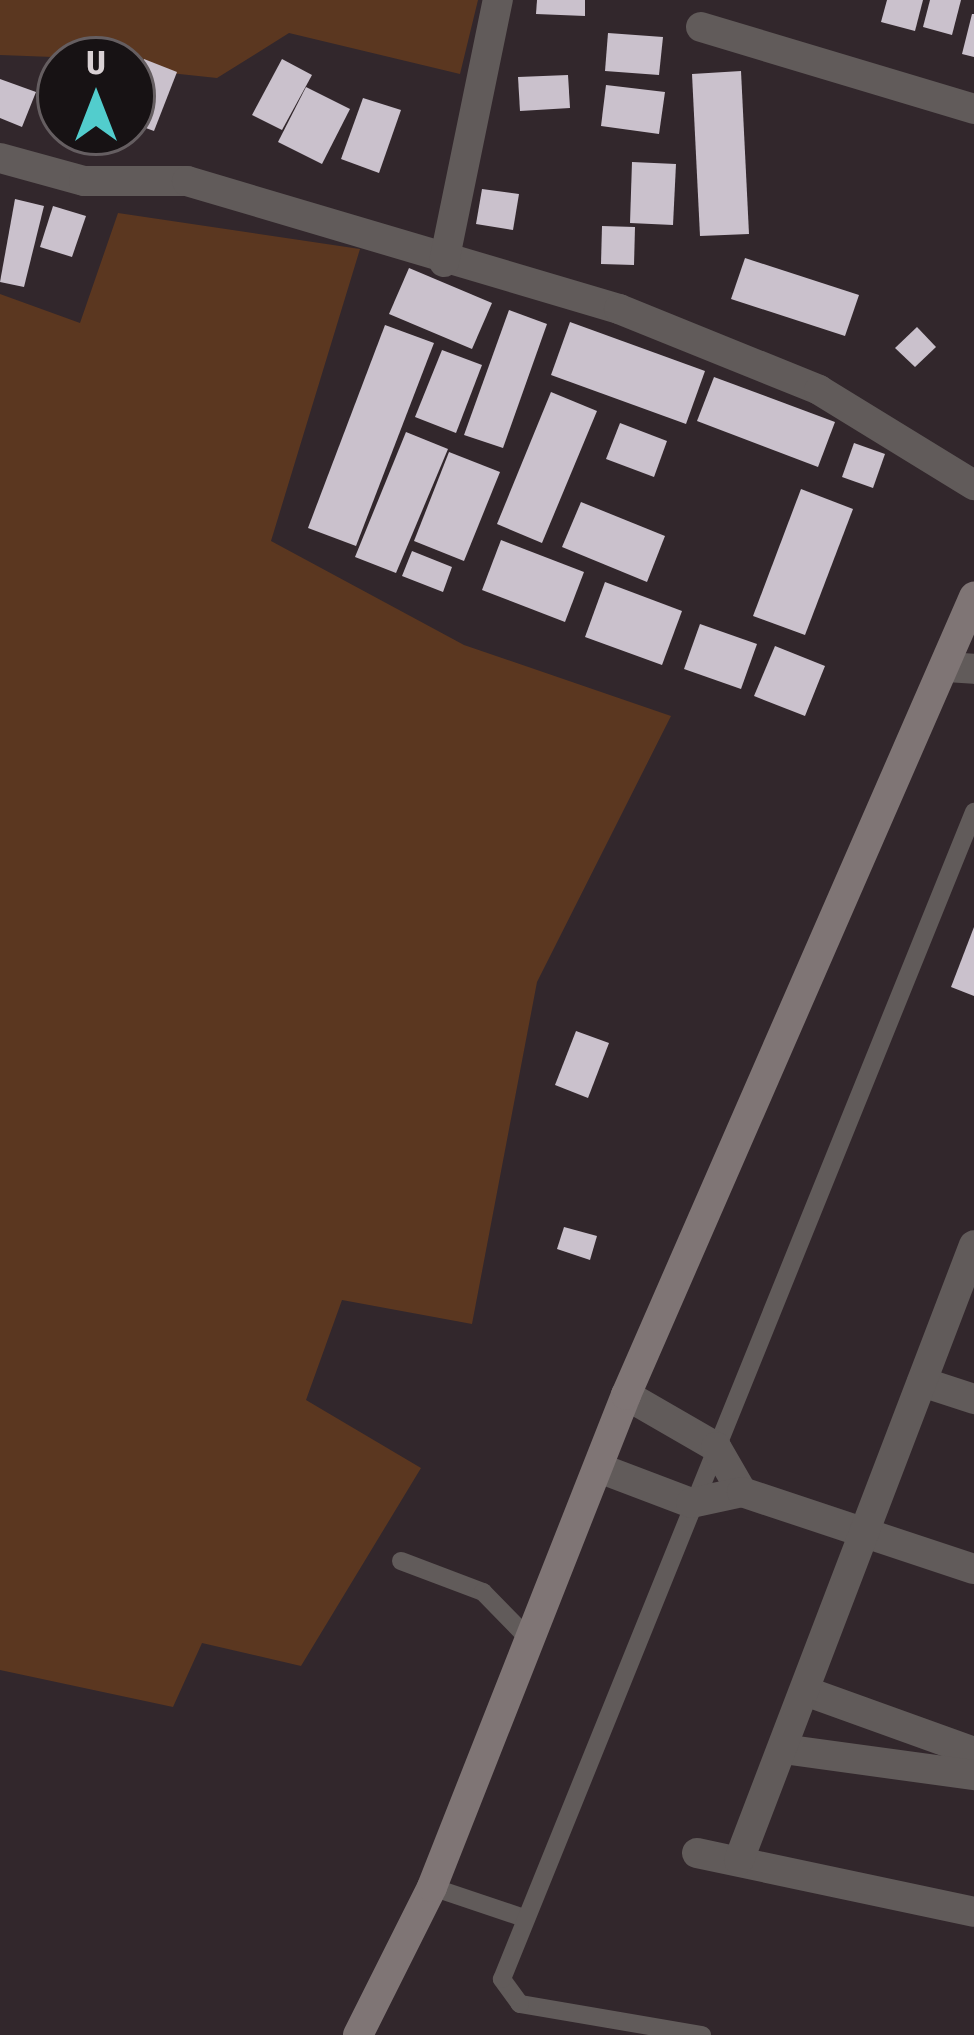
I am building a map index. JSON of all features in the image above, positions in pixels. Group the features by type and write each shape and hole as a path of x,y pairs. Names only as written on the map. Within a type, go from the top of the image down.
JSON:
{"main road":[{"path":"358,2035 432,1887 526,1636 626,1395 960,668 972,608"}],"street":[{"path":"444,262 498,0"},
{"path":"701,27 974,109"},
{"path":"0,158 84,181 187,181 717,344 818,390 974,485"},
{"path":"739,1860 972,1256"},
{"path":"922,1382 974,1399"},
{"path":"626,1395 716,1447 742,1492"},
{"path":"599,1468 691,1503 742,1492 974,1569"},
{"path":"805,1691 974,1752"},
{"path":"783,1749 974,1775"},
{"path":"697,1853 974,1912"}],"lane":[{"path":"702,2035 520,2004 502,1978 520,1917 974,812"},
{"path":"401,1561 483,1592 526,1636"},
{"path":"432,1887 520,1917"}],"shaded area":[{"path":"0,0 478,0 460,74 289,33 217,78 156,72 156,36 36,36 36,56 0,55"},
{"path":"118,213 360,249 271,541 464,645 671,716 537,982 472,1324 342,1300 306,1400 421,1468 301,1666 202,1643 173,1707 0,1670 0,294 80,323"}],"building":[{"path":"537,0 585,0 585,16 536,14"},
{"path":"887,0 923,0 915,31 881,22"},
{"path":"930,0 961,0 952,35 923,27"},
{"path":"974,14 974,57 962,54"},
{"path":"608,33 663,37 659,75 605,71"},
{"path":"282,59 312,75 282,130 252,115"},
{"path":"156,64 177,72 156,126"},
{"path":"741,71 749,234 700,236 692,74"},
{"path":"568,75 570,108 520,111 518,77"},
{"path":"0,79 36,92 22,127 0,118"},
{"path":"606,85 665,92 659,134 601,126"},
{"path":"306,87 350,109 322,164 278,142"},
{"path":"363,98 401,110 379,173 341,159"},
{"path":"632,162 676,164 673,225 630,223"},
{"path":"482,189 519,194 513,230 476,224"},
{"path":"15,199 44,206 24,287 0,282"},
{"path":"53,206 86,216 72,257 40,247"},
{"path":"602,226 635,227 634,265 601,264"},
{"path":"745,258 859,295 845,336 731,299"},
{"path":"409,268 492,303 472,349 389,314"},
{"path":"509,310 547,324 503,448 464,435"},
{"path":"570,322 705,371 686,424 551,375"},
{"path":"385,325 434,343 356,546 308,528"},
{"path":"917,327 936,347 915,367 895,348"},
{"path":"442,350 482,365 456,433 415,417"},
{"path":"714,377 835,422 818,467 697,421"},
{"path":"551,392 597,411 542,543 497,524"},
{"path":"620,423 667,441 654,477 606,459"},
{"path":"406,432 448,449 396,573 355,557"},
{"path":"854,443 885,454 873,488 842,477"},
{"path":"449,452 500,472 464,561 414,541"},
{"path":"801,489 853,509 805,635 753,616"},
{"path":"581,502 665,536 647,582 562,547"},
{"path":"501,540 584,572 565,622 482,590"},
{"path":"412,551 452,567 443,592 402,576"},
{"path":"605,582 682,611 662,665 585,637"},
{"path":"700,624 757,644 741,689 684,669"},
{"path":"775,646 825,666 805,716 754,696"},
{"path":"974,927 974,996 951,987"},
{"path":"576,1031 609,1043 588,1098 555,1085"},
{"path":"564,1227 597,1236 590,1260 557,1249"}]}
